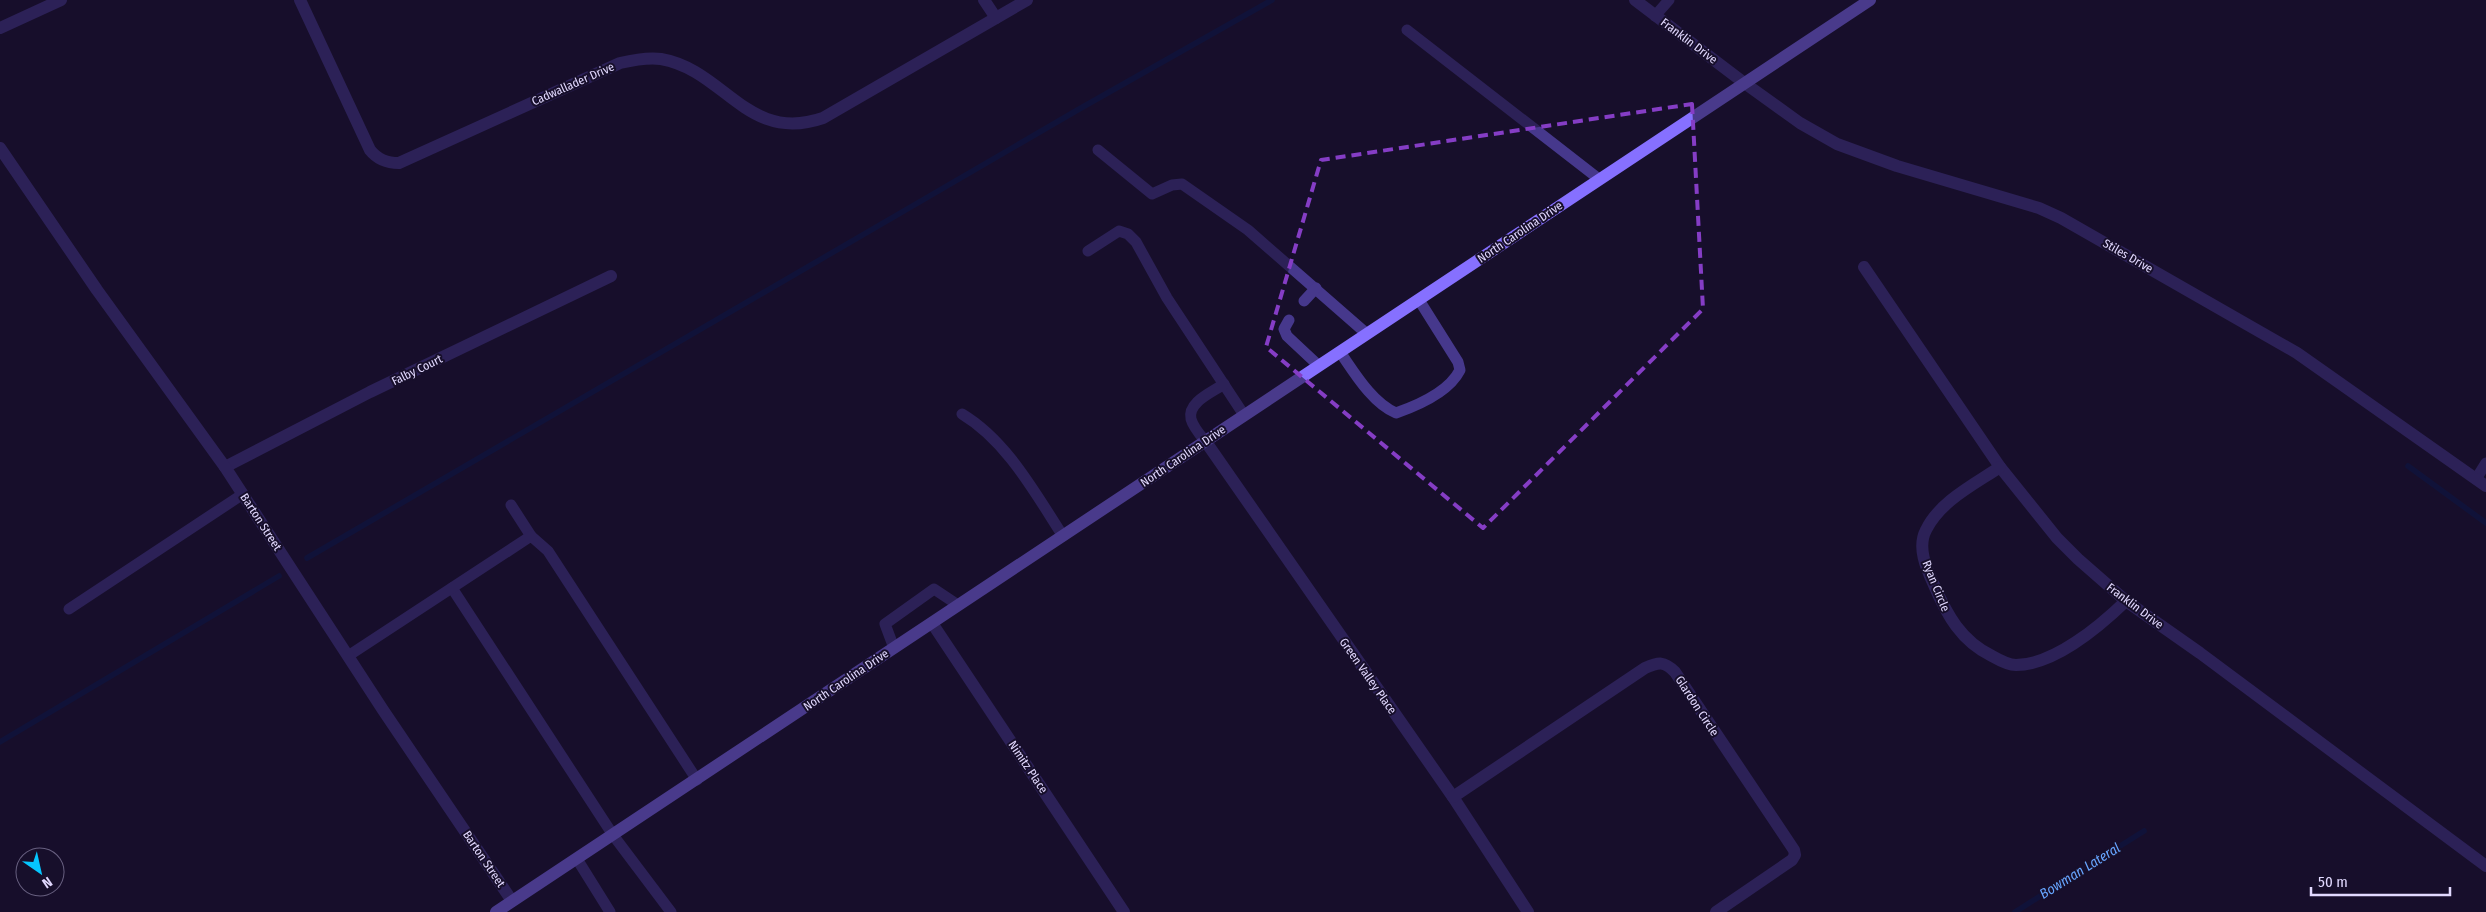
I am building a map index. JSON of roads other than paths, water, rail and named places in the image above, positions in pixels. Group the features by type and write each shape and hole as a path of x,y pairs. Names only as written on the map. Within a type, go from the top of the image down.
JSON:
{"main road":[{"name":"North Carolina Drive","path":"496,912 1206,442 1743,82 1870,0"}],"street":[{"path":"0,28 61,0"},
{"name":"Cadwallader Drive","path":"300,0 370,150 378,158 398,163 620,63 640,59 660,59 693,71 751,112 768,120 787,124 811,122 823,118 1027,0"},
{"path":"984,0 996,18"},
{"name":"Franklin Drive","path":"1635,0 1743,82"},
{"name":"Stiles Drive","path":"1743,82 1800,123 1837,144 1897,166 2039,208 2061,218 2297,353 2481,482"},
{"name":"Barton Street","path":"0,148 97,290 225,467 348,656 512,901"},
{"name":"Franklin Drive","path":"1864,267 2000,467 2057,538 2126,601 2200,653 2486,866"},
{"name":"Falby Court","path":"225,467 362,396 611,276"},
{"name":"Green Valley Place","path":"1206,442 1453,797 1528,912"},
{"name":"Ryan Circle","path":"2000,467 1937,513 1925,531 1922,552 1928,572 1946,613 1961,633 1978,649 1999,660 2014,665 2028,664 2078,642 2126,601"},
{"name":"Nimitz Place","path":"932,623 1124,912"},
{"name":"Glardon Circle","path":"1453,797 1645,668 1663,662 1675,672 1794,850 1795,855 1792,860 1716,912"}],"lane":[{"path":"1655,16 1669,0"},
{"path":"1407,30 1599,179"},
{"path":"1098,150 1152,194 1172,185 1182,184 1248,230 1367,334"},
{"path":"1088,251 1119,231 1128,234 1136,242 1167,298 1244,415"},
{"path":"1304,301 1316,288"},
{"path":"1340,352 1366,387 1388,410 1396,413 1447,387 1455,380 1460,370 1458,362 1419,300"},
{"path":"1289,320 1284,329 1287,336 1318,366"},
{"path":"1206,442 1191,420 1191,410 1197,402 1224,384"},
{"path":"962,414 981,425 1000,446 1063,536"},
{"path":"2481,482 2486,464"},
{"path":"69,608 243,494"},
{"path":"511,505 531,536 548,551 697,780"},
{"path":"348,656 531,536"},
{"path":"452,588 613,835 641,869 671,912"},
{"path":"894,648 885,624 908,606 934,589 958,606"},
{"path":"576,859 610,912"}],"waterway":[{"path":"307,558 1081,108 1272,0"},
{"path":"2408,466 2486,523"},
{"path":"0,742 279,576"},
{"name":"Bowman Lateral","path":"2015,912 2144,831"}]}
